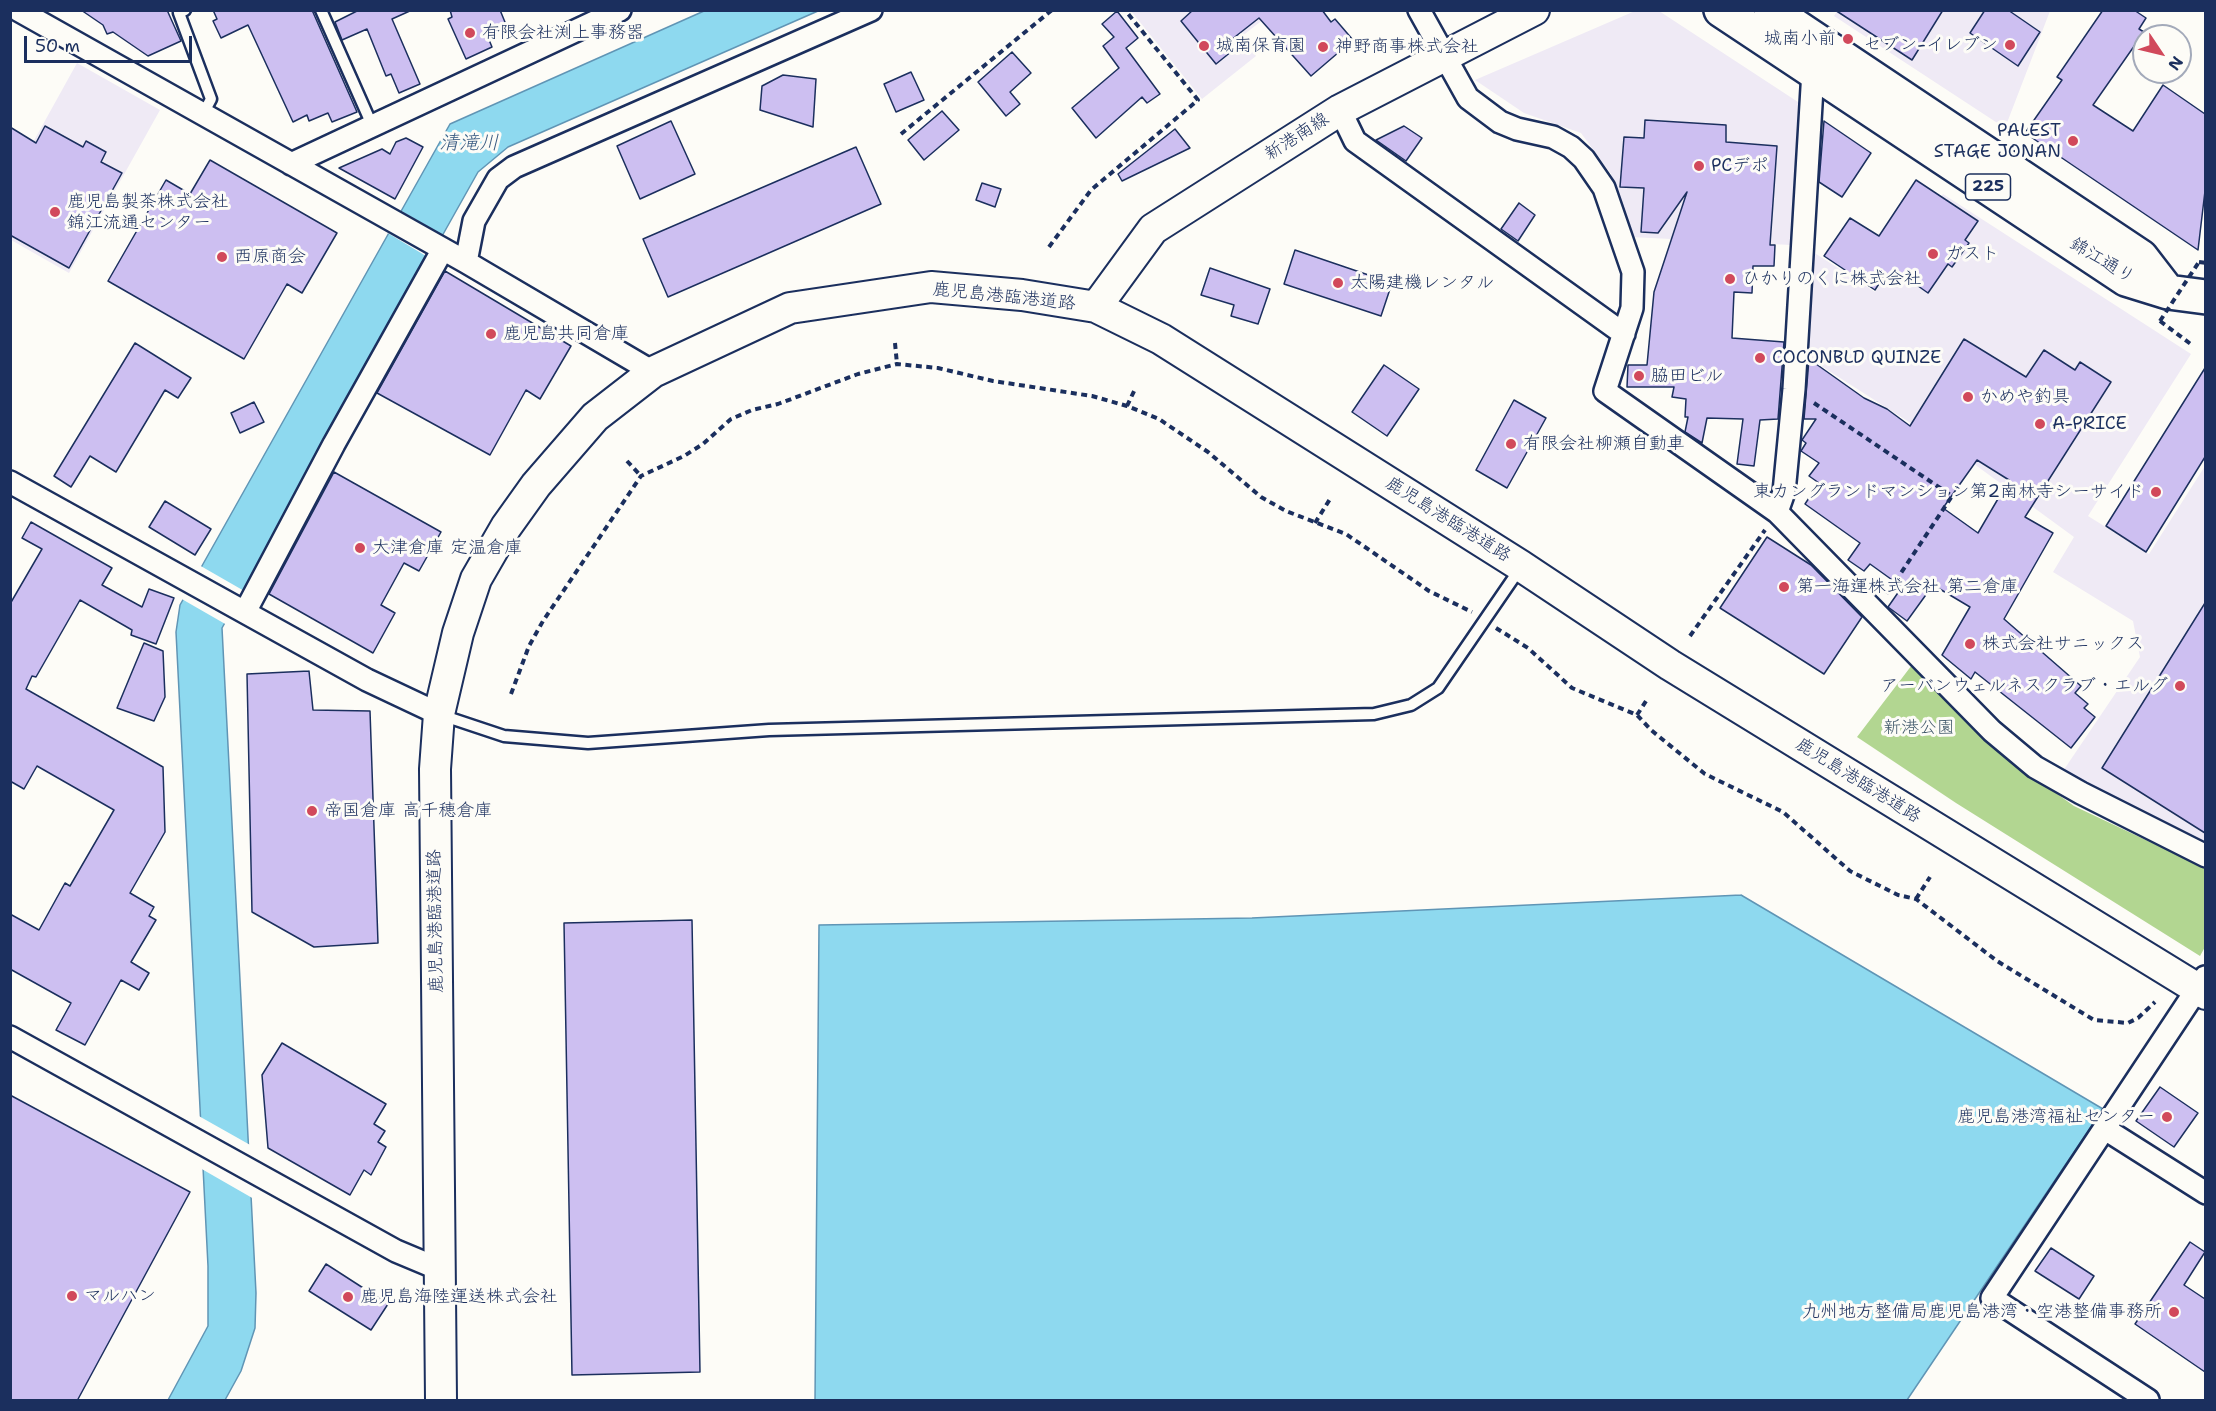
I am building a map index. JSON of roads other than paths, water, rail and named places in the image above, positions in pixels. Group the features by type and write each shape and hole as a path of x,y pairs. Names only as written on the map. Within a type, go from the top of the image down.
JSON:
{"highway":[{"name":"錦江通り","path":"1721,10 2164,306"},
{"name":"錦江通り","path":"1771,10 2141,257 2164,306"},
{"name":"225","path":"2164,306 2205,297"}],"street":[{"path":"18,10 466,262 652,372"},
{"path":"291,164 620,10"},
{"path":"466,262 474,221 498,179 514,167 871,10"},
{"path":"1419,10 1468,98 1482,111 1517,129 1553,137 1571,147 1584,159 1604,188 1633,272 1632,308 1605,391 1777,512 1992,731 2035,767 2205,856"},
{"name":"新港南線","path":"1096,308 1153,229 1340,110 1534,10"},
{"path":"1777,512 1784,492 1794,389 1813,71"},
{"path":"1340,110 1355,141 1624,334"},
{"path":"245,612 334,444 443,249"},
{"name":"鹿児島港臨港道路","path":"441,1401 435,784 439,714 453,647 476,579 506,527 536,485 595,417 652,372 790,308 931,287 1022,295 1096,308 1161,339 1521,566 1670,665 2203,986"},
{"path":"2164,306 2205,314"},
{"path":"10,482 367,680 439,714"},
{"path":"2148,1401 1992,1298 2203,986"},
{"path":"10,1037 396,1251 439,1269"},
{"path":"2105,1129 2205,1193"}],"lane":[{"path":"186,10 179,13 211,99 203,114"},
{"path":"321,10 372,125"},
{"path":"439,714 504,736 588,743 769,730 1374,714 1410,705 1438,688 1521,566"}],"water":[{"name":"清滝川","path":"704,11 818,11 508,147 478,172 222,628 256,1293 255,1328 241,1371 225,1400 168,1400 208,1326 208,1266 176,632 180,605 450,124"},
{"path":"1741,895 2103,1109 1907,1400 815,1400 819,925 1252,918"}],"place":[{"name":"有限会社渕上事務器","path":"470,33"},
{"name":"城南小前","path":"1848,39"},
{"name":"セブン-イレブン","path":"2010,45"},
{"name":"城南保育園","path":"1204,46"},
{"name":"神野商事株式会社","path":"1323,47"},
{"name":"PALEST STAGE JONAN","path":"2073,141"},
{"name":"PCデポ","path":"1699,166"},
{"name":"鹿児島製茶株式会社 錦江流通センター","path":"55,212"},
{"name":"ガスト","path":"1933,254"},
{"name":"西原商会","path":"222,257"},
{"name":"ひかりのくに株式会社","path":"1730,279"},
{"name":"太陽建機レンタル","path":"1338,283"},
{"name":"鹿児島共同倉庫","path":"491,334"},
{"name":"COCONBLD QUINZE","path":"1760,358"},
{"name":"脇田ビル","path":"1639,376"},
{"name":"かめや釣具","path":"1968,397"},
{"name":"A-PRICE","path":"2040,424"},
{"name":"有限会社柳瀬自動車","path":"1511,444"},
{"name":"東カングランドマンション第2南林寺シーサイド","path":"2156,492"},
{"name":"大津倉庫 定温倉庫","path":"360,548"},
{"name":"第一海運株式会社 第二倉庫","path":"1784,587"},
{"name":"株式会社サニックス","path":"1970,644"},
{"name":"アーバンウェルネスクラブ・エルグ","path":"2180,686"},
{"name":"帝国倉庫 高千穂倉庫","path":"312,811"},
{"name":"鹿児島港湾福祉センター","path":"2167,1117"},
{"name":"マルハン","path":"72,1296"},
{"name":"鹿児島海陸運送株式会社","path":"348,1297"},
{"name":"九州地方整備局鹿児島港湾・空港整備事務所","path":"2174,1312"}],"park label":[{"name":"新港公園","path":"1919,728"}]}
